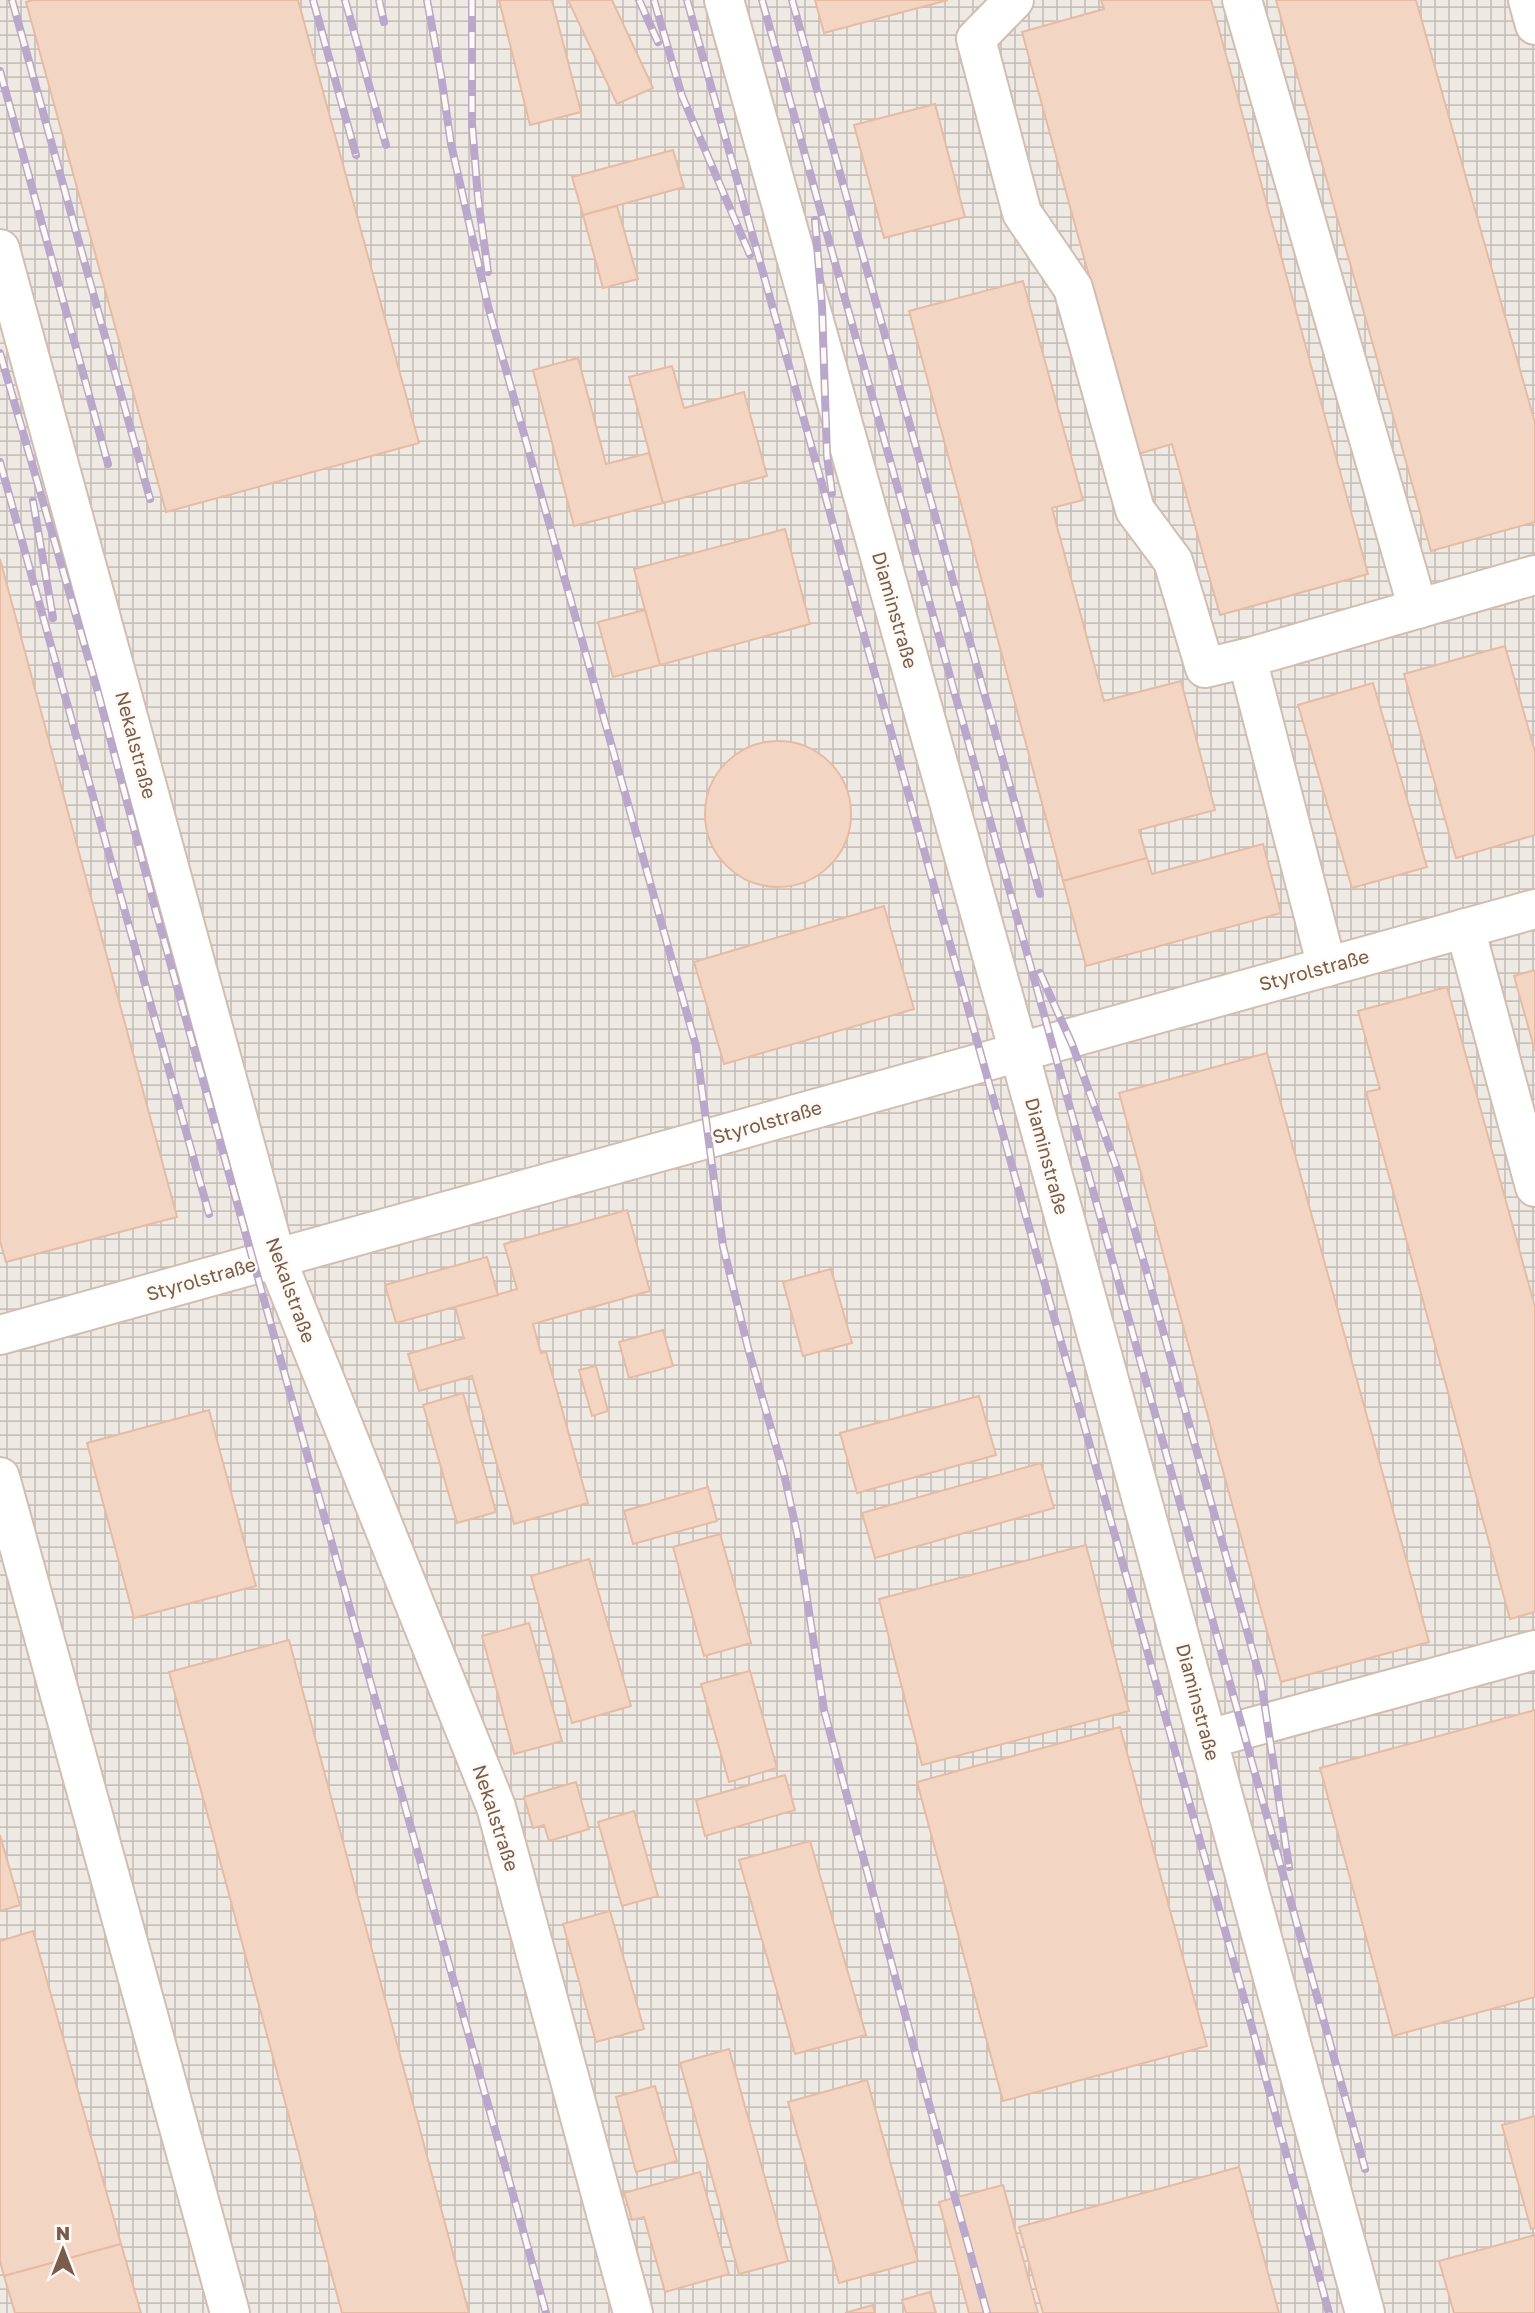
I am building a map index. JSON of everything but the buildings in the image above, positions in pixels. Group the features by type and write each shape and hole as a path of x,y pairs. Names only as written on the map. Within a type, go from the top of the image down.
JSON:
{"street":[{"name":"Diaminstraße","path":"724,0 1019,1052 1365,2313"},
{"path":"1014,0 976,39 1021,213 1073,288 1135,510 1173,561 1205,668 1535,575"},
{"path":"1242,0 1418,609"},
{"path":"1528,0 1535,25"},
{"name":"Nekalstraße","path":"0,249 276,1258 496,1807 633,2313"},
{"path":"1247,658 1327,967"},
{"name":"Styrolstraße","path":"0,1335 1535,909"},
{"path":"1465,928 1535,1187"},
{"path":"0,1477 230,2313"},
{"path":"1208,1739 1535,1650"}],"shaded area":[{"path":"0,0 1535,0 1535,2313 0,2313"}],"railway":[{"path":"12,0 150,499"},
{"path":"313,0 356,155"},
{"path":"345,0 386,145"},
{"path":"379,0 384,22"},
{"path":"427,0 451,144 488,306 696,1046 723,1246 748,1348 784,1474 797,1533 824,1710 987,2313"},
{"path":"472,0 472,124 488,272"},
{"path":"639,0 658,42"},
{"path":"654,0 682,96 750,255"},
{"path":"687,0 1250,2020 1329,2313"},
{"path":"762,0 1365,2169"},
{"path":"792,0 1040,894"},
{"path":"0,71 108,464"},
{"path":"815,220 822,306 827,456 832,493"},
{"path":"0,353 96,685 155,908 546,2313"},
{"path":"0,462 209,1214"},
{"path":"33,501 53,618"},
{"path":"1040,973 1072,1044 1120,1177 1261,1681 1289,1867"}]}
